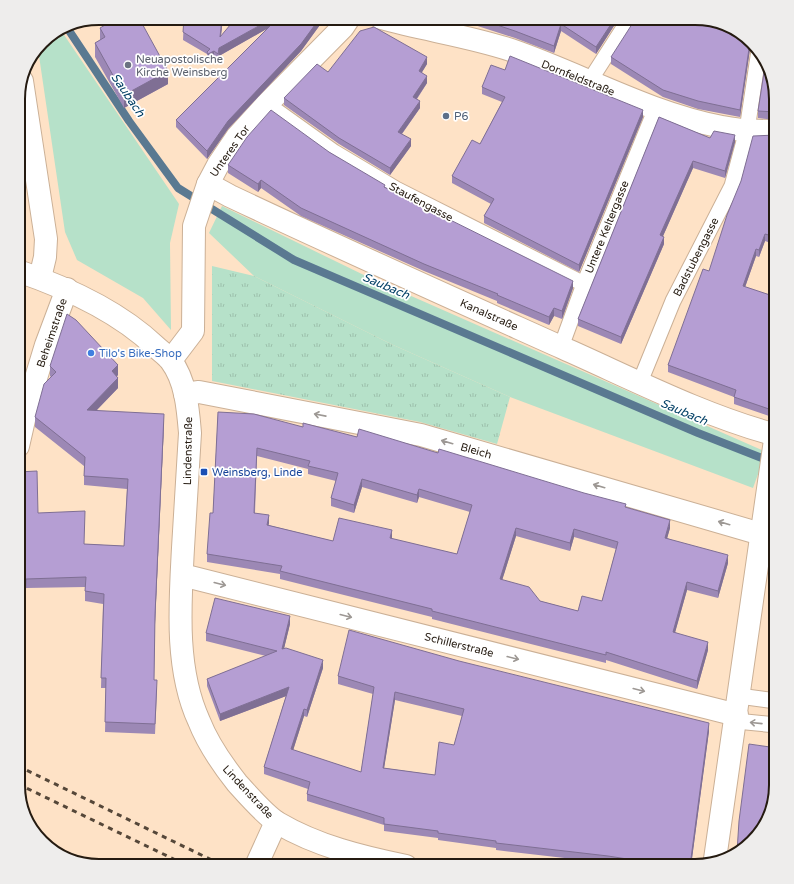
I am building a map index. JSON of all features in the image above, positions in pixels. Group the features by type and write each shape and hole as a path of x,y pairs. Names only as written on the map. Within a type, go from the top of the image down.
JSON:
{"street":[{"name":"Unteres Tor","path":"171,360 193,331 194,226 205,189 218,165 237,137 344,25"},
{"name":"Dornfeldstraße","path":"409,25 510,50 656,108 721,127 769,131"},
{"path":"25,101 46,239 46,257 40,278"},
{"name":"Kanalstraße","path":"205,189 230,196 377,265 640,382 769,436"},
{"name":"Lindenstraße","path":"25,273 67,289 137,329 171,360 179,376 185,394 190,433 182,575 183,654 188,685 198,721 220,762 242,789 276,822 308,838 361,857 371,859"},
{"name":"Beheimstraße","path":"25,415 46,345 67,289"},
{"name":"Bleich","path":"185,394 199,392 421,434 761,534"},
{"path":"715,856 769,479"},
{"name":"Schillerstraße","path":"182,575 737,711"},
{"path":"259,859 276,822"}],"lane":[{"path":"589,82 626,25"},
{"name":"Badstubengasse","path":"640,382 673,301 732,186 747,130 758,60"},
{"name":"Staufengasse","path":"267,104 334,152 396,190 584,284"},
{"name":"Untere Keltergasse","path":"561,347 584,284 656,108"},
{"path":"737,711 769,703"},
{"path":"737,711 769,722"}],"green space":[{"path":"64,34 179,204 170,243 171,330 143,298 77,260 65,232 39,56 50,43"},
{"path":"222,206 368,277 766,452 753,488 510,397 391,344 254,276 209,233"},
{"path":"212,266 254,276 391,344 510,397 497,444 420,422 212,381"}],"building":[{"name":"Neuapostolische Kirche Weinsberg","path":"105,25 143,25 168,71 124,95 95,43 105,37 100,28"},
{"path":"184,25 221,25 220,37 230,25 260,25 219,48 218,54 214,51 208,54 207,52 210,49 183,32"},
{"path":"271,25 315,25 301,44 228,121 207,151 176,120"},
{"path":"497,25 561,25 554,46"},
{"path":"563,25 610,25 596,47"},
{"path":"632,25 699,25 719,29 740,40 749,48 740,110 698,101 663,90 611,57"},
{"path":"374,27 427,57 419,71 427,76 413,97 420,101 398,132 411,139 390,168 339,138 284,98 317,64 328,72 360,31"},
{"path":"510,56 643,110 579,265 484,216 494,199 452,176 472,140 480,144 505,97 482,87 491,65 505,70"},
{"path":"764,73 768,90 769,112 758,111"},
{"path":"271,110 329,152 385,185 384,187 573,281 562,311 554,308 549,317 497,295 498,294 424,264 301,208 261,180 258,184 228,165 247,137"},
{"path":"659,117 710,138 714,131 735,135 725,171 693,161 660,235 664,237 621,337 578,319"},
{"path":"769,135 769,235 765,234 759,250 756,249 743,286 769,295 769,409 734,397 736,390 668,365 703,269 709,271 727,215 741,181 753,136"},
{"path":"67,314 76,320 118,365 112,371 118,378 87,410 164,414 155,615 154,680 157,680 155,724 105,722 106,678 101,678 104,594 85,591 86,577 26,579 25,600 25,472 37,471 38,513 85,511 84,544 124,546 128,479 84,476 85,457 35,417 44,384 56,372 50,366"},
{"path":"218,412 254,414 303,427 303,423 357,437 359,429 438,453 439,449 584,493 626,504 625,507 670,520 665,538 728,555 718,591 687,582 673,632 708,642 697,681 606,652 606,655 280,571 282,566 207,554 210,513 213,513","holes":["257,448 310,461 308,466 338,473 331,498 354,505 362,479 417,495 419,489 472,505 457,554 390,538 392,530 339,518 333,541 267,525 269,515 254,513","516,528 570,543 574,529 618,542 602,601 582,596 578,611 540,601 529,587 500,579"]},
{"path":"215,598 290,616 282,649 286,648 323,660 307,710 304,709 291,749 361,772 374,687 338,676 349,630 459,661 709,723 691,859 627,859 496,843 496,841 438,833 438,831 384,824 384,818 307,794 310,782 264,767 289,687 220,714 207,679 277,651 206,633","holes":["395,692 464,709 454,745 439,742 435,775 383,768"]},
{"path":"749,744 769,747 768,794 761,818 751,834 737,846 739,821"}],"waterway":[{"name":"Saubach","path":"70,31 129,121 178,188 294,260 698,433 769,461"}],"railway":[{"path":"25,769 210,859"},
{"path":"25,788 173,859"}],"place":[{"name":"Neuapostolische Kirche Weinsberg","path":"128,65"},
{"name":"P6","path":"446,116"},
{"name":"Tilo's Bike-Shop","path":"91,353"},
{"name":"Weinsberg, Linde","path":"204,472"}]}
